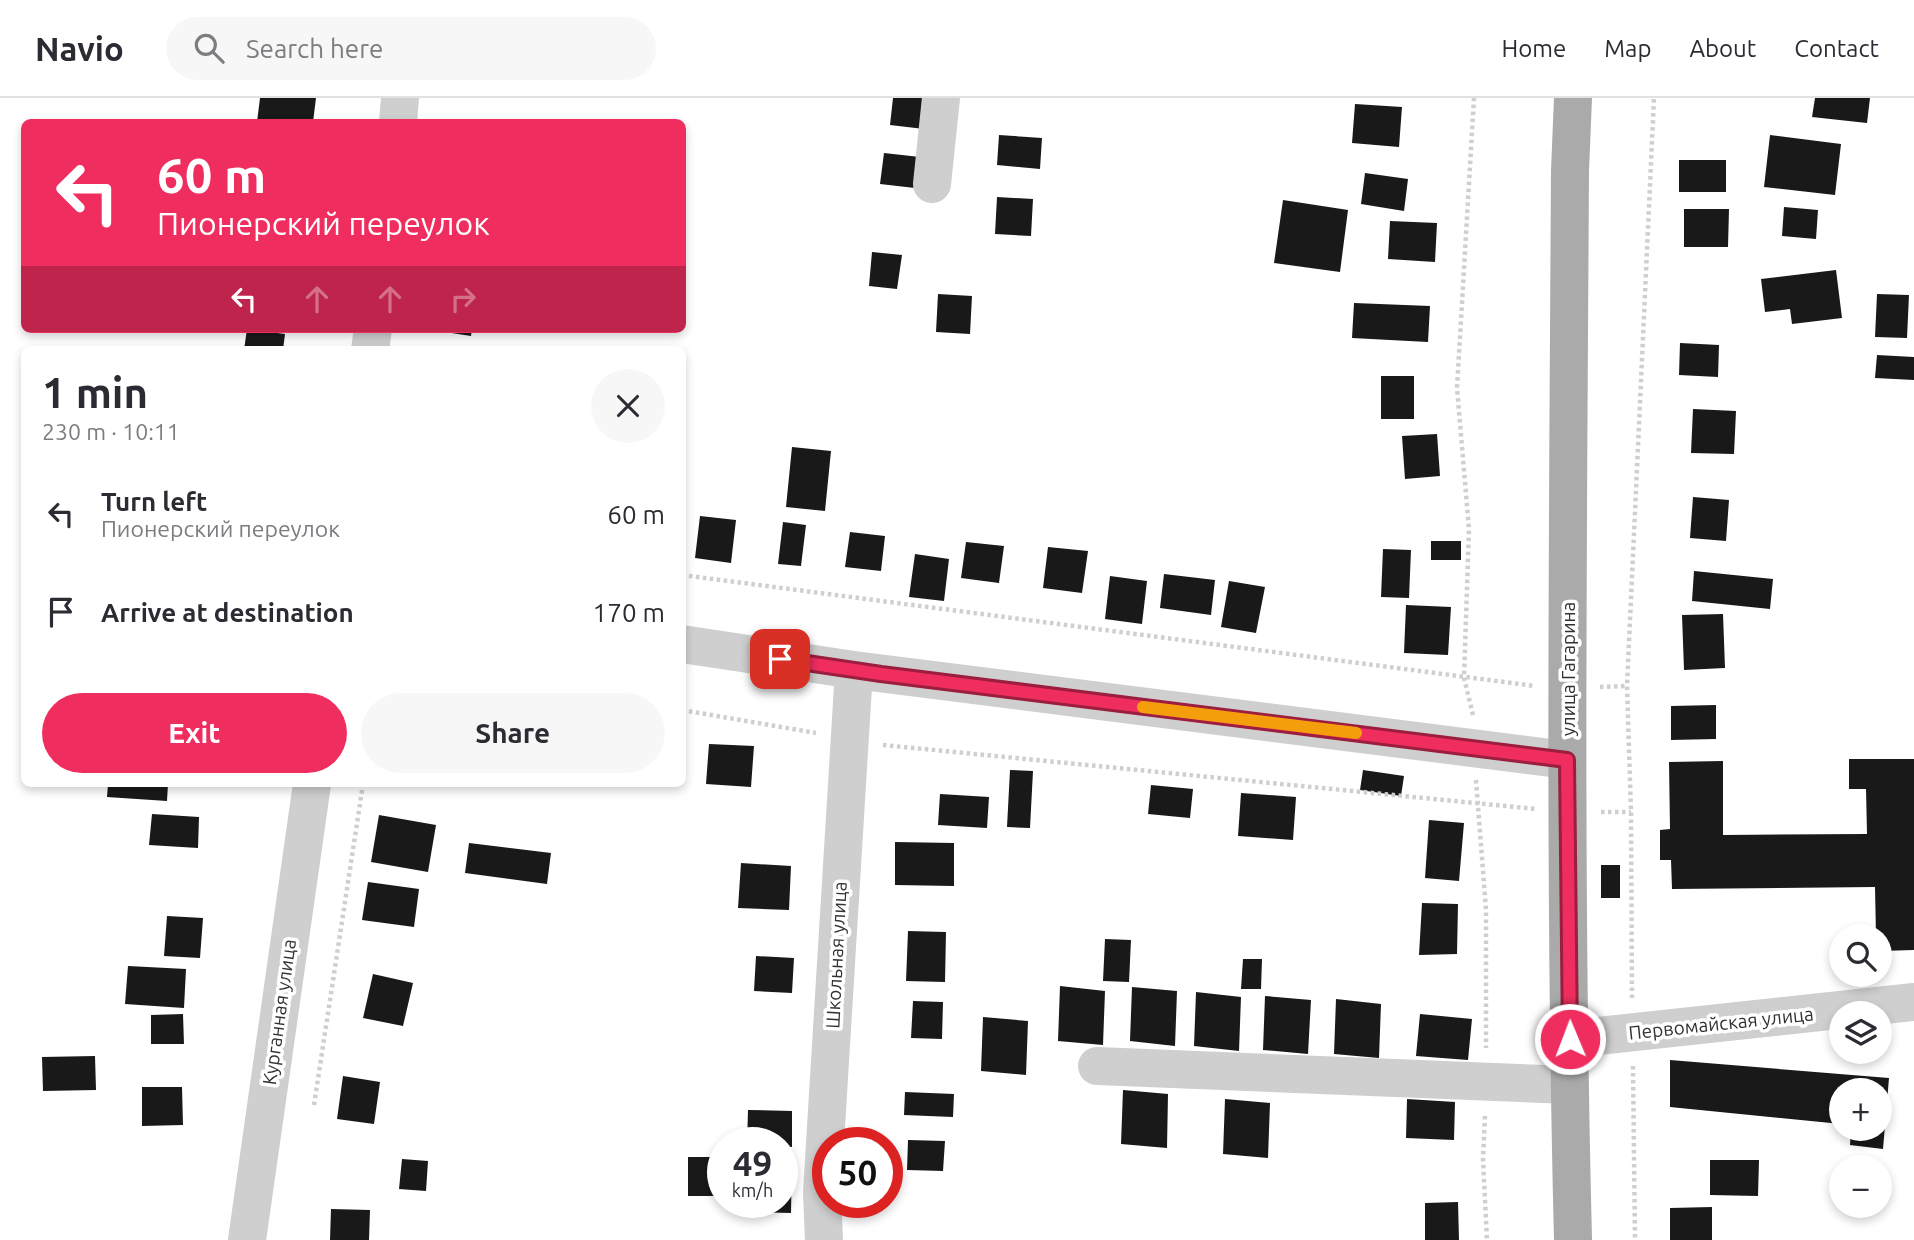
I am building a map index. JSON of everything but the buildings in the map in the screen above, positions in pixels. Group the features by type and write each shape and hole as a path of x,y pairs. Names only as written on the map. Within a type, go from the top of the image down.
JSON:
{"main road":[{"name":"улица Гагарина","path":"1573,98 1570,170 1567,760 1573,1240"}],"street":[{"path":"398,119 400,98"},
{"path":"932,184 941,98"},
{"path":"686,645 854,670 1567,760"},
{"name":"Школьная улица","path":"824,1240 822,1192 854,670"},
{"name":"Курганная улица","path":"247,1240 312,787"},
{"name":"Первомайская улица","path":"1570,1039 1914,1002"},
{"path":"1097,1066 1569,1085"}],"path":[{"path":"1474,98 1457,388 1469,529 1464,678 1475,722"},
{"path":"1635,1240 1631,812 1627,686 1654,98"},
{"path":"686,576 1464,678 1568,689 1627,686"},
{"path":"686,711 823,734 849,741 1478,805 1568,812 1631,812"},
{"path":"1474,769 1486,910 1483,1159 1488,1240"},
{"path":"314,1105 363,787"}],"slow traffic":[{"path":"1143,707 1356,733"}],"route":[{"path":"780,659 1567,760 1570,1039"}]}
